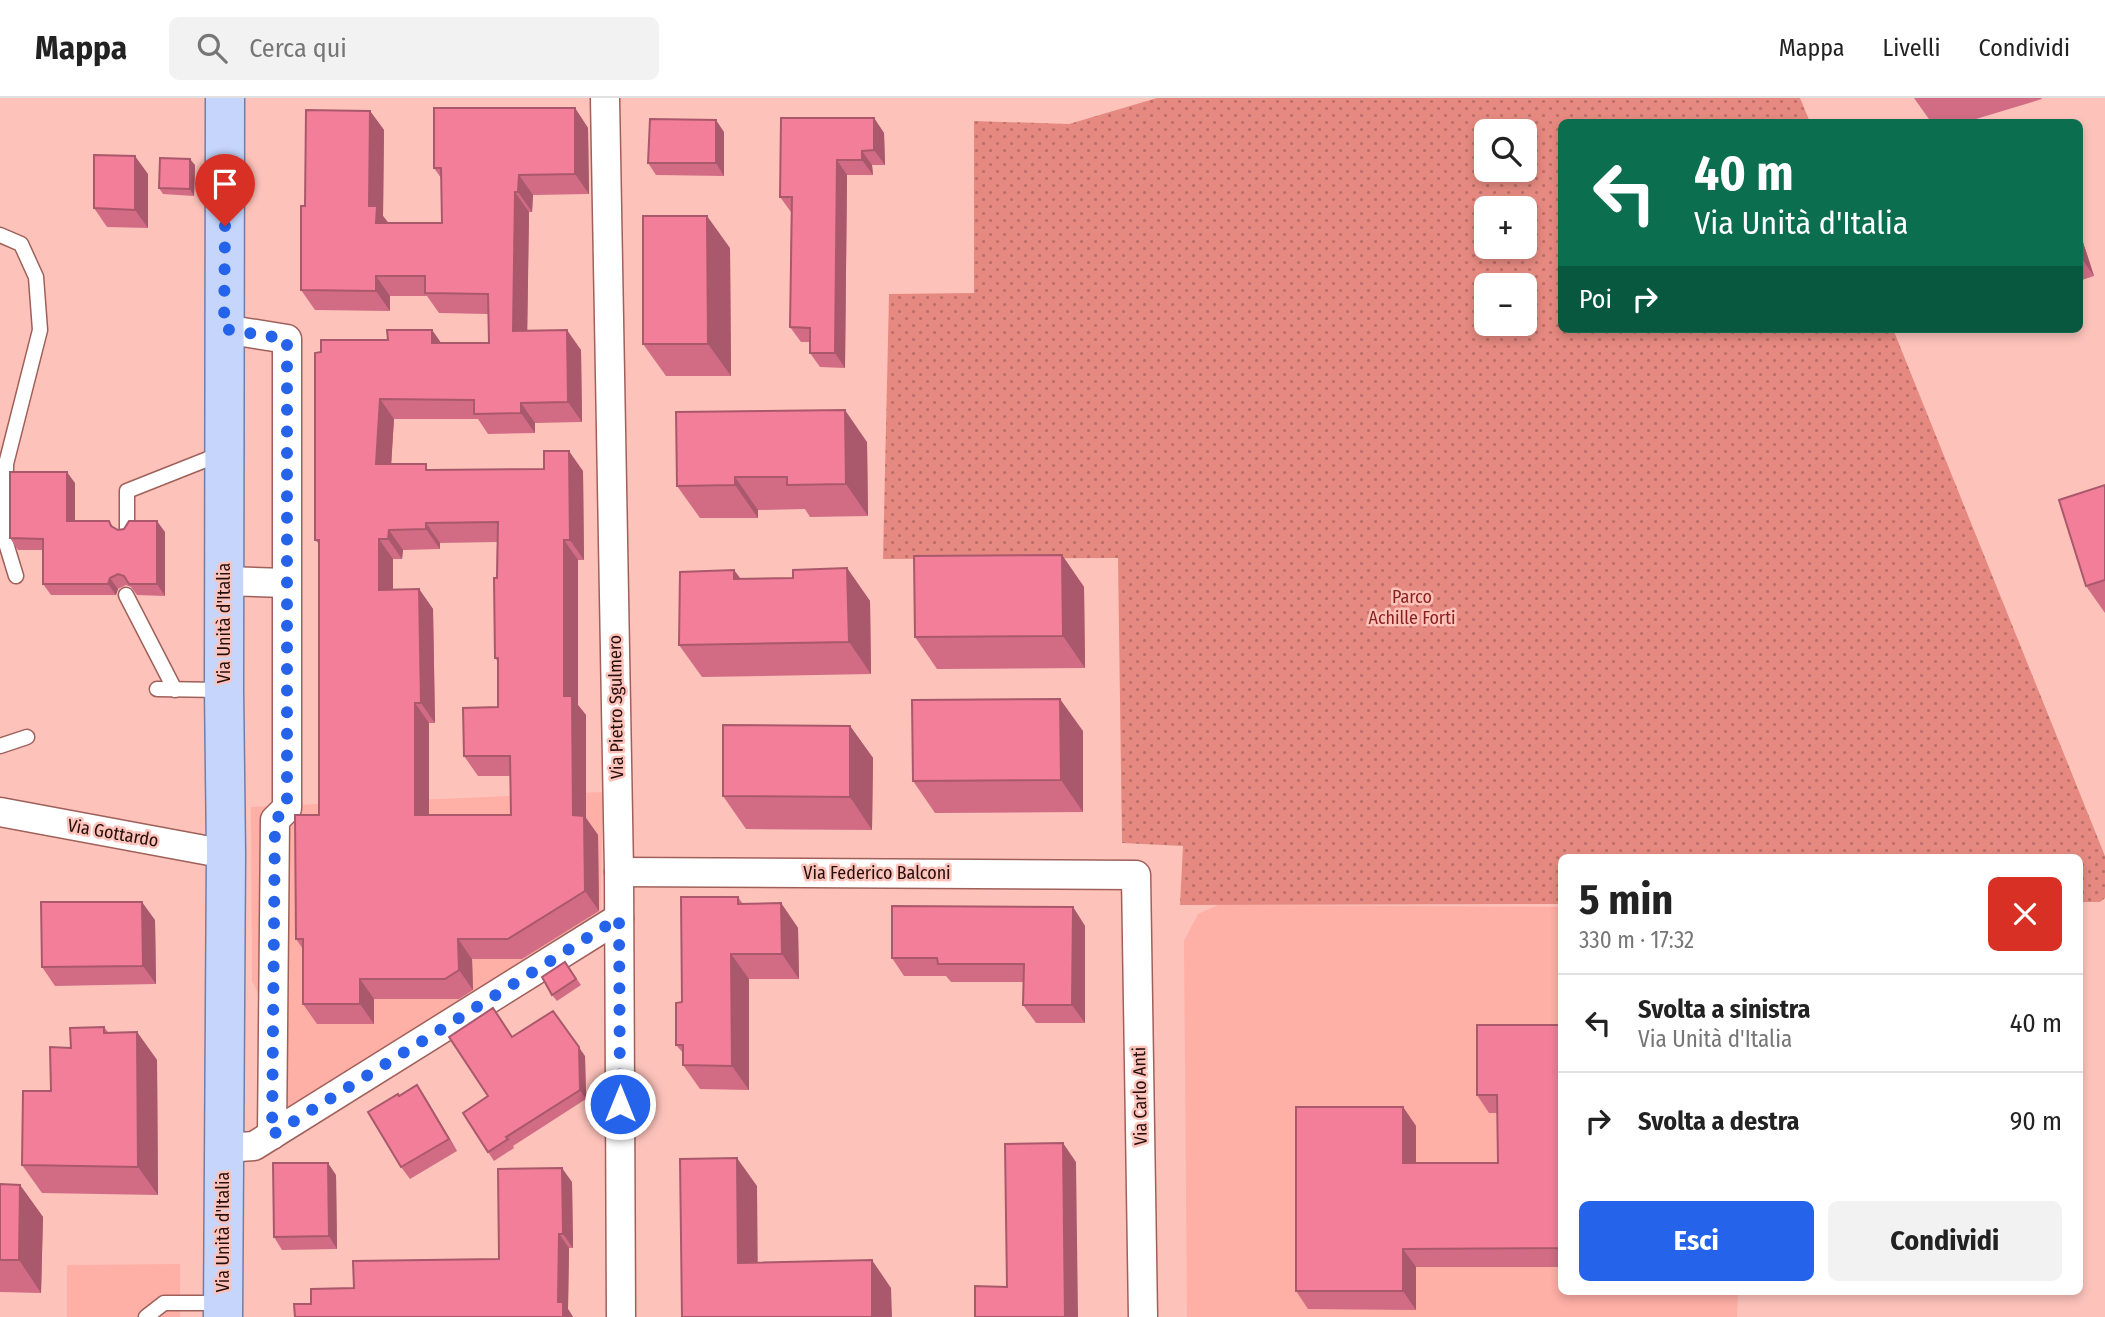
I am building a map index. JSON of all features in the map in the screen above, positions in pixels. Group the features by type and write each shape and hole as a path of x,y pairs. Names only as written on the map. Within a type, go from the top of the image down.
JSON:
{"main road":[{"name":"Via Unità d'Italia","path":"223,1310 226,854 225,98"}],"street":[{"name":"Via Pietro Sgulmero","path":"605,98 619,872 621,1317"},
{"path":"224,329 287,339 287,808 275,820 272,1135"},
{"path":"224,581 286,583"},
{"name":"Via Gottardo","path":"0,813 226,854"},
{"name":"Via Federico Balconi","path":"619,872 1136,875"},
{"name":"Via Carlo Anti","path":"1136,875 1143,1317"},
{"name":"Via Unità d'Italia","path":"224,1147 254,1146 619,918"}],"lane":[{"path":"0,235 21,244 36,277 40,330 6,464 5,540 16,576"},
{"path":"127,532 127,491 224,452"},
{"path":"127,595 175,690"},
{"path":"157,689 224,690"},
{"path":"0,746 27,737"},
{"path":"146,1317 163,1303 223,1310"}],"shaded area":[{"path":"603,792 600,937 265,1133 264,1006 252,981 251,807"},
{"path":"1218,905 1558,907 1558,1295 1738,1295 1737,1317 1187,1317 1184,941 1198,914"},
{"path":"180,1264 180,1317 67,1317 67,1265"}],"green space":[{"name":"Parco Achille Forti","path":"1157,98 1800,98 1809,119 1558,119 1558,333 1895,333 2105,856 2105,898 2100,902 2083,902 2083,854 1558,854 1558,904 1180,905 1183,846 1122,843 1118,558 883,559 889,294 974,293 974,121 1069,124"}],"building":[{"path":"434,108 575,108 575,174 519,175 518,192 515,192 513,331 567,330 568,402 521,403 521,413 474,414 474,400 380,399 376,464 426,464 426,470 544,469 544,451 569,451 570,540 564,540 564,696 572,696 573,815 584,816 585,891 508,939 458,939 459,970 445,979 360,979 360,1004 303,1004 303,939 296,939 295,815 319,815 319,540 315,540 315,353 321,352 321,340 388,340 387,330 432,330 432,343 489,343 488,294 425,293 425,276 376,276 376,291 301,290 301,206 305,206 306,110 370,111 369,206 377,206 376,223 442,223 441,168 434,168","holes":["498,522 497,578 494,578 498,707 463,708 464,756 510,756 511,815 415,815 415,703 421,703 419,589 379,590 379,539 388,539 389,530 426,529 426,523"]},
{"path":"781,118 874,118 874,150 862,151 862,160 837,160 835,353 810,353 810,328 790,327 792,197 780,197"},
{"path":"650,119 716,120 716,163 648,163"},
{"path":"94,155 135,156 135,210 94,208"},
{"path":"160,158 190,159 190,189 159,188"},
{"path":"643,216 707,216 708,344 643,344"},
{"path":"845,410 846,484 787,485 787,477 735,477 735,485 677,486 676,412"},
{"path":"10,472 67,472 67,521 109,521 111,526 118,530 124,529 129,521 157,521 157,584 129,584 124,576 118,574 110,578 108,584 43,584 43,539 10,538"},
{"path":"2105,485 2105,580 2086,586 2059,500"},
{"path":"1062,555 1063,636 915,637 914,556"},
{"path":"847,568 849,642 679,645 680,572 734,570 734,579 793,578 793,570"},
{"path":"1060,699 1061,780 913,781 912,700"},
{"path":"723,725 850,726 850,797 723,796"},
{"path":"681,897 738,897 738,904 781,903 782,954 731,954 732,1066 683,1065 683,1045 676,1045 676,1003 682,1002"},
{"path":"41,902 142,902 143,966 42,967"},
{"path":"892,906 1073,907 1072,1005 1023,1005 1024,964 938,964 937,958 892,958"},
{"path":"565,962 576,979 552,995 542,977"},
{"path":"493,1008 512,1037 553,1011 579,1047 580,1090 506,1137 508,1139 488,1152 463,1113 488,1096 449,1037"},
{"path":"1477,1025 1558,1025 1558,1248 1403,1249 1403,1291 1296,1291 1296,1107 1403,1107 1403,1163 1498,1163 1497,1095 1477,1095"},
{"path":"104,1027 104,1033 137,1032 138,1167 22,1165 23,1091 51,1091 50,1047 71,1048 70,1028"},
{"path":"417,1085 449,1139 401,1167 368,1112"},
{"path":"1063,1143 1065,1317 975,1317 975,1286 1007,1287 1005,1144"},
{"path":"737,1158 738,1263 872,1260 872,1317 682,1317 680,1159"},
{"path":"273,1163 328,1163 329,1236 274,1237"},
{"path":"562,1168 563,1234 559,1234 558,1302 563,1302 563,1317 295,1317 294,1304 311,1304 311,1289 354,1288 353,1261 499,1259 498,1169"},
{"path":"0,1184 20,1185 19,1260 0,1260"}],"route":[{"path":"225,226 224,329 287,339 287,808 275,820 272,1135 619,918 620,1104"}]}
